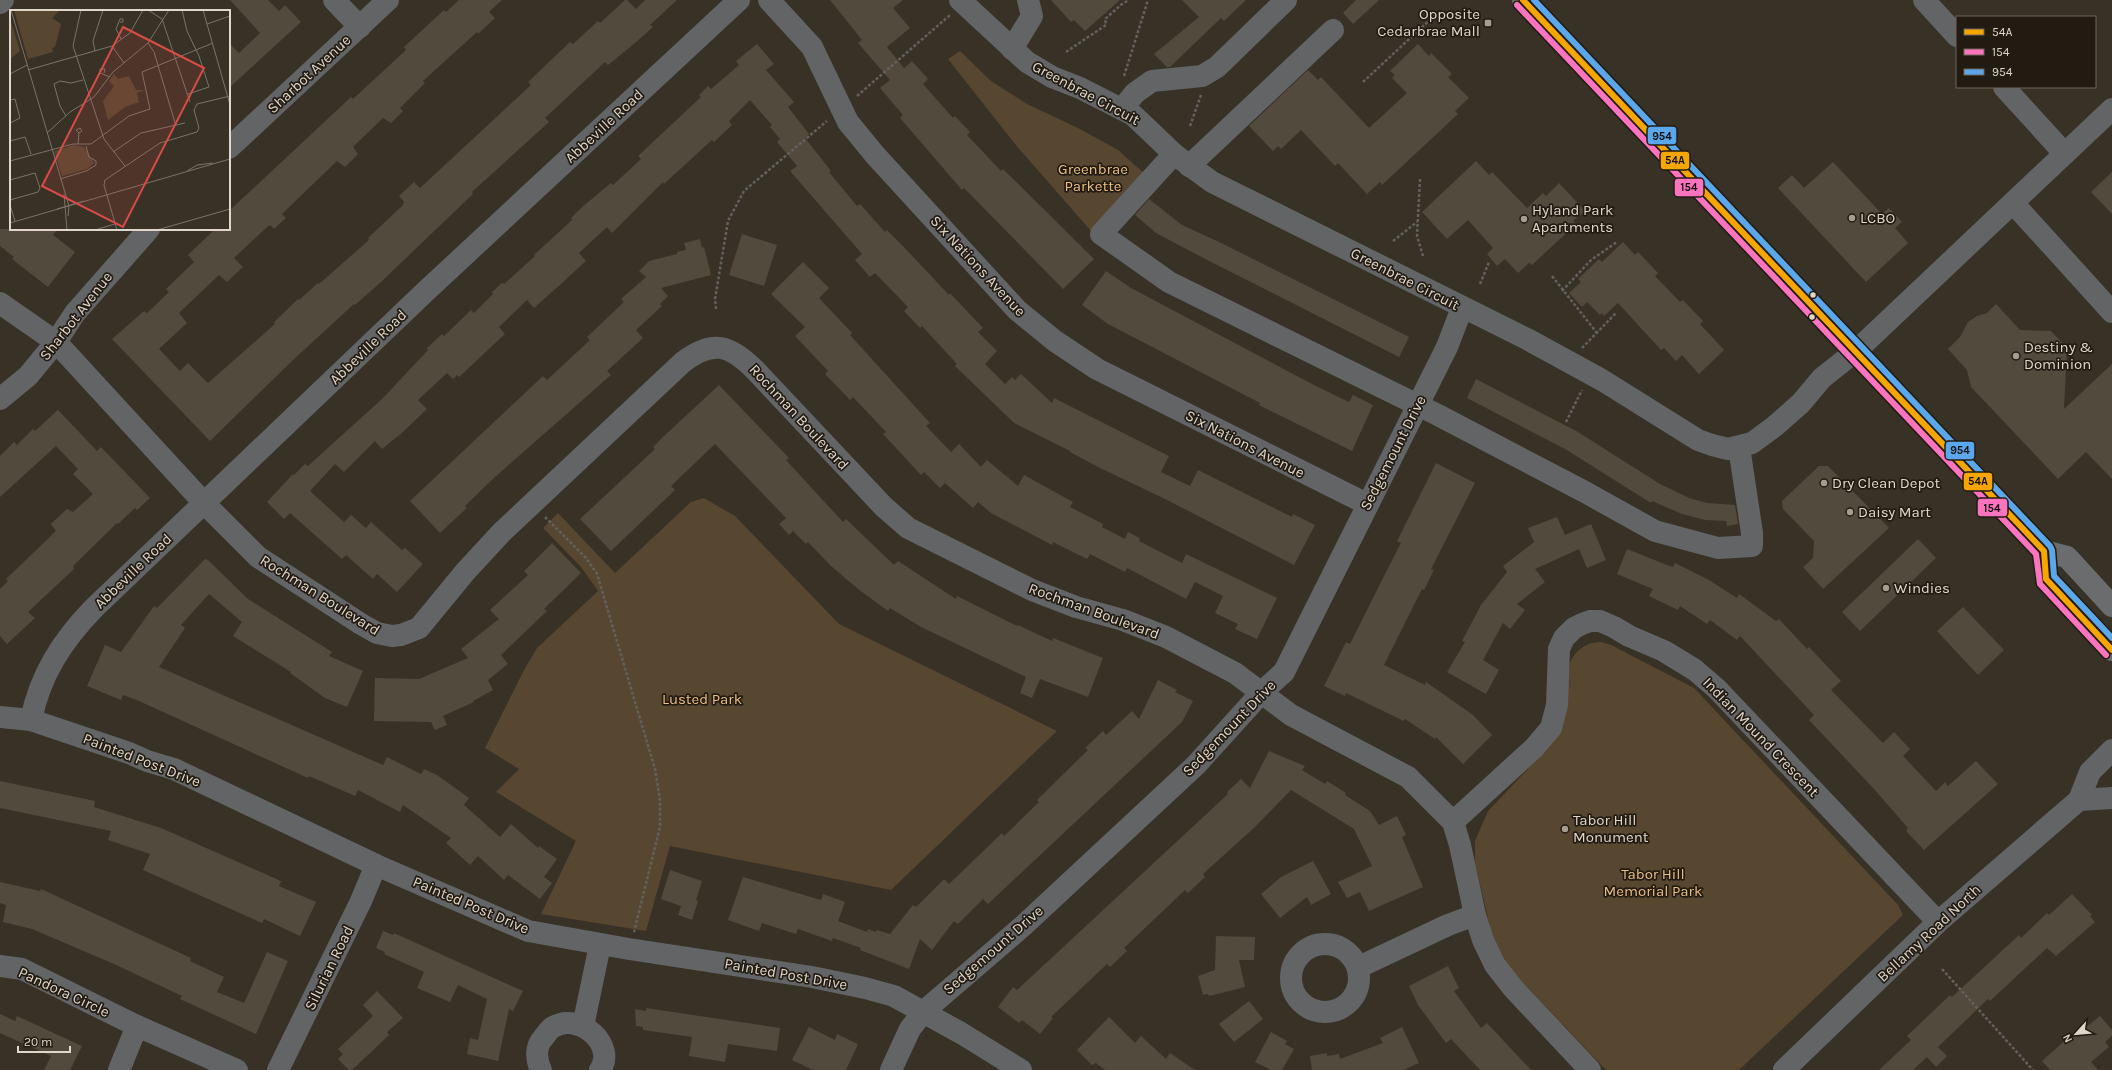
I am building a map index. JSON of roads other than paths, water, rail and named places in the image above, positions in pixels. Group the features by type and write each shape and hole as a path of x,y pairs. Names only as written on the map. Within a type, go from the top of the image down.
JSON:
{"main road":[{"path":"1523,0 2044,551 2067,557 2112,606"},
{"path":"2044,551 2046,579 2112,650"}],"street":[{"path":"0,3 3,0"},
{"path":"334,0 360,27"},
{"name":"Sharbot Avenue","path":"230,147 388,0"},
{"name":"Abbeville Road","path":"31,720 36,694 65,639 94,608 426,291 739,0"},
{"name":"Six Nations Avenue","path":"770,0 812,47 848,122 875,155 1016,310 1081,360 1117,380 1367,504"},
{"path":"1012,49 1032,16 1028,0"},
{"path":"1117,106 1152,81 1202,76 1217,67 1286,0"},
{"path":"1924,0 1956,35"},
{"name":"Greenbrae Circuit","path":"962,2 1027,62 1048,75 1117,106 1146,125 1181,160 1212,182 1230,189 1462,308 1509,329 1590,373 1698,440 1728,449 1752,443 1775,426 1801,403 1822,378 1856,351 2014,204 2064,153 2112,109"},
{"path":"1333,30 1181,160 1101,234 1169,282 1578,488 1655,531 1718,548 1752,546 1752,533 1739,447"},
{"path":"2005,88 2064,153"},
{"path":"2014,204 2112,312"},
{"name":"Sharbot Avenue","path":"0,399 28,376 56,342 76,313 148,230"},
{"name":"Rochman Boulevard","path":"0,303 56,342 204,503 258,557 377,633 392,636 401,635 419,628 482,553 683,362 704,350 724,348 738,354 755,370 884,507 908,528 1032,590 1076,607 1123,620 1166,637 1235,673 1291,715 1406,775 1453,822 1460,845 1475,915 1486,946 1502,976 1590,1070"},
{"name":"Sedgemount Drive","path":"891,1070 910,1029 923,1012 1024,925 1190,770 1262,692 1284,672 1446,347 1462,308"},
{"name":"Indian Mound Crescent","path":"1453,822 1534,748 1551,728 1557,705 1558,659 1564,638 1574,628 1590,620 1600,621 1629,636 1664,651 1695,670 1717,689 1938,922"},
{"name":"Painted Post Drive","path":"0,716 31,720 174,769 376,865 528,931 600,945 812,977 858,986 894,996 1020,1070"},
{"name":"Bellamy Road North","path":"1784,1070 1938,922 2079,800 2090,772 2112,750"},
{"path":"2079,800 2112,798"},
{"name":"Silurian Road","path":"278,1070 361,901 376,865"},
{"path":"1359,967 1448,925 1475,915"},
{"path":"583,1026 600,945"},
{"name":"Pandora Circle","path":"0,966 22,969 137,1026 236,1070"},
{"path":"541,1070 537,1061 539,1042 553,1027 570,1022 583,1026 593,1032 603,1048 602,1066 600,1070"},
{"path":"119,1070 137,1026"}],"place":[{"name":"Opposite Cedarbrae Mall","path":"1488,23"},
{"name":"LCBO","path":"1852,218"},
{"name":"Hyland Park Apartments","path":"1524,219"},
{"name":"Destiny & Dominion","path":"2016,356"},
{"name":"Dry Clean Depot","path":"1824,483"},
{"name":"Daisy Mart","path":"1850,512"},
{"name":"Windies","path":"1886,588"},
{"name":"Tabor Hill Monument","path":"1565,829"}],"park label":[{"name":"Greenbrae Parkette","path":"1093,178"},
{"name":"Lusted Park","path":"702,699"},
{"name":"Tabor Hill Memorial Park","path":"1653,882"}]}
